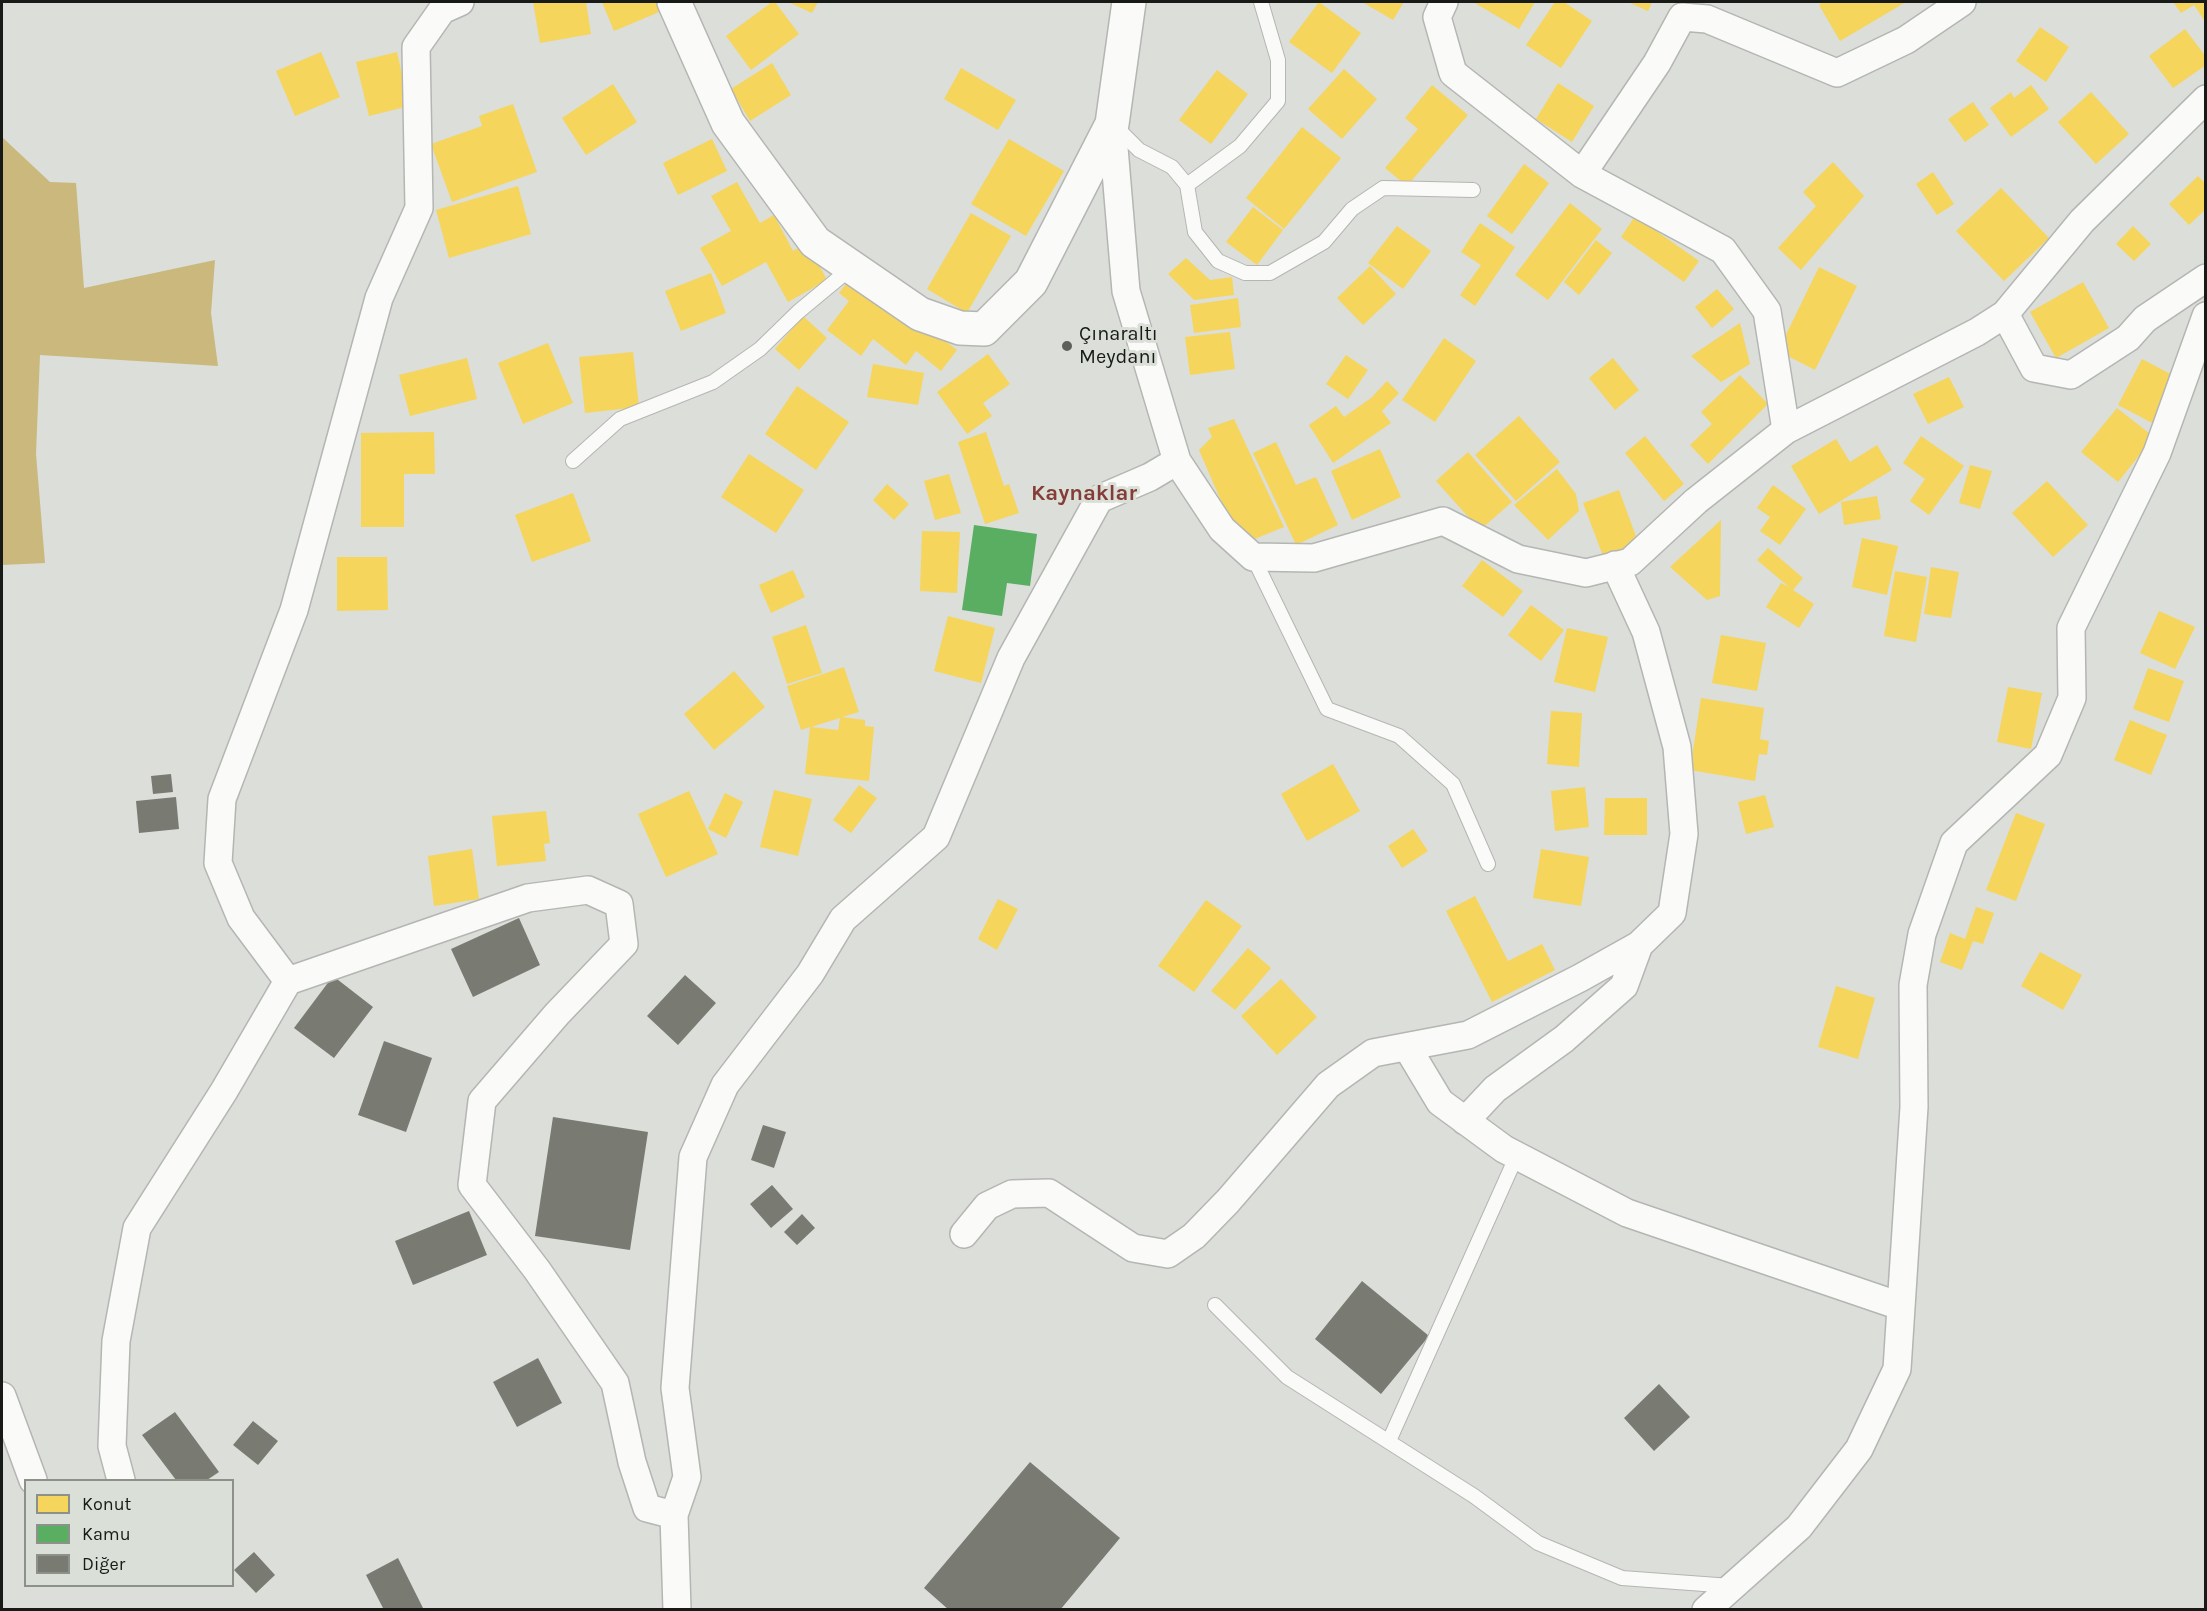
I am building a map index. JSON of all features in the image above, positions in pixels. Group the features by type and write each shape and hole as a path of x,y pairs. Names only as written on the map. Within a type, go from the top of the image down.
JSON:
{"street":[{"path":"288,981 241,918 218,863 222,799 294,610 379,298 419,208 416,47 442,10 460,2"},
{"path":"674,2 728,123 815,242 920,314 960,328 984,329 1031,282 1112,124"},
{"path":"1129,2 1112,124 1126,291 1178,461 1222,529 1253,557 1314,558 1443,521 1518,559 1586,573 1630,562 1696,501 1786,430 1977,332 2005,314 2082,221 2205,99"},
{"path":"1444,2 1437,17 1453,73 1582,174 1723,250 1767,311 1786,430"},
{"path":"1582,174 1657,63 1682,17 1707,19 1837,73 1906,40 1962,2"},
{"path":"2005,314 2034,368 2071,375 2128,338 2145,319 2205,278"},
{"path":"1706,1610 1800,1527 1859,1449 1897,1369 1914,1107 1913,985 1922,934 1954,843 2048,755 2072,698 2071,628 2157,453 2205,316"},
{"path":"677,1610 674,1515 687,1477 675,1388 693,1157 725,1085 810,974 843,919 936,837 1011,658 1099,499 1150,477 1178,461"},
{"path":"964,1234 987,1206 1012,1194 1049,1193 1133,1248 1168,1254 1194,1236 1228,1201 1328,1086 1373,1053 1468,1035 1639,945 1672,913 1684,834 1677,747 1646,632 1616,565"},
{"path":"121,1479 112,1446 116,1341 137,1228 224,1091 288,981 528,898 588,890 619,904 624,944 557,1014 482,1101 472,1185 537,1270 615,1383 632,1462 647,1508 674,1515"},
{"path":"1465,1121 1495,1089 1564,1039 1624,986 1639,945"},
{"path":"1407,1047 1440,1102 1465,1121 1517,1155 1627,1213 1900,1306"},
{"path":"2,1396 33,1479"}],"lane":[{"path":"1187,185 1240,146 1278,101 1278,60 1261,2"},
{"path":"1112,124 1139,150 1172,167 1187,185 1195,232 1218,261 1245,273 1270,273 1324,242 1352,209 1383,188 1473,190"},
{"path":"573,460 620,419 713,382 760,349 798,312 852,267"},
{"path":"1253,557 1328,709 1399,736 1453,784 1488,864"},
{"path":"1389,1441 1517,1155"},
{"path":"1215,1305 1287,1377 1474,1496 1538,1543 1622,1578 1733,1586"}],"path":[{"path":"2205,1260 2205,1336"}],"shaded area":[{"path":"2,137 50,182 76,183 84,288 215,260 211,313 218,366 40,355 36,454 45,563 2,565"}],"building: Konut":[{"path":"533,2 586,2 591,34 540,43"},
{"path":"602,2 660,2 664,10 614,31"},
{"path":"775,2 799,34 751,70 726,36"},
{"path":"788,2 818,2 812,13"},
{"path":"1319,2 1361,33 1332,73 1289,42"},
{"path":"1362,2 1404,2 1393,20"},
{"path":"1473,2 1535,2 1519,29"},
{"path":"1555,2 1564,2 1592,21 1561,68 1526,45"},
{"path":"1628,2 1652,2 1648,11"},
{"path":"1823,2 1906,2 1840,41 1819,5"},
{"path":"2173,2 2206,2 2206,23 2194,5 2181,13"},
{"path":"2040,27 2069,47 2046,82 2016,61"},
{"path":"2185,29 2206,57 2206,65 2173,88 2149,56"},
{"path":"321,52 340,97 295,116 276,71"},
{"path":"397,52 409,106 369,116 356,62"},
{"path":"772,63 791,95 750,121 731,89"},
{"path":"961,68 1016,100 998,130 944,99"},
{"path":"1344,69 1377,99 1342,139 1308,109"},
{"path":"1217,70 1248,94 1211,144 1179,120"},
{"path":"1558,83 1594,106 1572,142 1536,119"},
{"path":"613,84 637,122 586,155 562,118"},
{"path":"1432,85 1468,115 1407,186 1385,168 1418,129 1405,118"},
{"path":"2031,85 2049,109 2011,137 1990,108 2011,92 2014,98"},
{"path":"2091,92 2129,134 2096,164 2058,122"},
{"path":"1973,102 1989,125 1965,142 1948,119"},
{"path":"513,104 537,172 452,202 431,144 482,126 479,116"},
{"path":"1302,127 1341,158 1284,229 1246,198"},
{"path":"712,139 727,171 678,195 663,163"},
{"path":"1009,139 1064,171 1026,236 971,204"},
{"path":"1833,162 1864,196 1801,270 1778,248 1816,206 1803,192"},
{"path":"1524,164 1549,183 1512,234 1487,216"},
{"path":"1933,172 1954,204 1937,215 1916,184"},
{"path":"2198,176 2206,184 2206,209 2189,225 2169,204"},
{"path":"737,182 760,223 774,215 793,251 807,243 827,280 788,302 766,262 722,286 700,248 731,231 711,196"},
{"path":"518,186 531,234 449,258 436,210"},
{"path":"2001,188 2049,238 2004,281 1956,231"},
{"path":"1570,203 1602,229 1548,300 1515,275"},
{"path":"1253,207 1283,230 1257,265 1226,242"},
{"path":"971,213 1011,236 967,313 927,289"},
{"path":"1635,216 1699,261 1684,282 1621,237"},
{"path":"1480,223 1515,247 1475,306 1460,295 1481,265 1461,252"},
{"path":"1397,226 1431,251 1403,289 1368,263"},
{"path":"2133,226 2151,244 2134,261 2116,244"},
{"path":"1596,240 1612,253 1579,295 1564,282"},
{"path":"1186,258 1210,280 1232,277 1234,295 1194,300 1168,274"},
{"path":"1370,266 1396,294 1363,325 1337,298"},
{"path":"1819,267 1857,286 1815,370 1778,351"},
{"path":"855,272 957,350 941,371 916,351 906,365 873,339 861,356 827,330 849,301 839,293"},
{"path":"711,273 726,313 681,331 665,291"},
{"path":"2083,282 2109,328 2056,358 2030,312"},
{"path":"1717,289 1734,309 1712,328 1695,307"},
{"path":"1238,298 1241,327 1194,333 1190,305"},
{"path":"803,316 827,338 799,370 775,349"},
{"path":"1740,323 1750,364 1721,382 1691,356"},
{"path":"1230,332 1235,369 1190,375 1185,337"},
{"path":"1444,338 1476,361 1435,422 1402,400"},
{"path":"548,343 573,403 523,424 498,363"},
{"path":"633,352 639,407 585,413 579,357"},
{"path":"988,354 1010,384 983,403 992,416 967,434 937,392"},
{"path":"1346,355 1368,370 1348,399 1326,384"},
{"path":"467,358 477,399 410,416 399,375"},
{"path":"1613,358 1639,390 1615,410 1589,378"},
{"path":"2142,359 2182,380 2158,426 2118,405"},
{"path":"873,364 924,373 918,405 867,397"},
{"path":"1740,375 1768,404 1708,464 1690,445 1712,424 1701,412"},
{"path":"1949,377 1964,407 1928,424 1913,394"},
{"path":"1387,381 1399,393 1382,411 1391,423 1333,463 1309,425 1336,406 1344,417 1371,398"},
{"path":"797,386 849,422 816,470 765,434"},
{"path":"2117,408 2154,437 2118,482 2081,452"},
{"path":"1519,416 1560,462 1516,501 1475,455"},
{"path":"1234,419 1284,527 1252,540 1232,526 1199,450 1212,437 1208,428"},
{"path":"434,432 435,474 404,474 404,527 361,527 361,433"},
{"path":"986,432 1004,486 1009,484 1019,513 985,524 958,442"},
{"path":"1645,436 1684,484 1664,501 1625,453"},
{"path":"1921,436 1964,466 1929,515 1910,501 1925,479 1903,463"},
{"path":"1836,439 1850,462 1877,445 1892,470 1819,514 1791,466"},
{"path":"1276,442 1296,485 1316,477 1338,525 1296,545 1253,453"},
{"path":"1380,449 1401,497 1352,520 1331,471"},
{"path":"1468,452 1512,502 1480,530 1436,481"},
{"path":"749,454 804,490 776,533 721,497"},
{"path":"1970,465 1992,471 1980,509 1959,503"},
{"path":"1557,469 1576,494 1579,511 1548,540 1514,505"},
{"path":"949,474 961,513 935,520 924,481"},
{"path":"2047,481 2088,525 2053,557 2012,513"},
{"path":"887,484 909,504 894,520 873,500"},
{"path":"1773,485 1806,509 1780,545 1760,531 1770,517 1757,508"},
{"path":"1619,490 1641,550 1606,564 1583,503"},
{"path":"573,493 591,541 532,562 515,515"},
{"path":"1877,496 1881,519 1844,525 1841,502"},
{"path":"1721,520 1720,596 1707,600 1670,567"},
{"path":"922,531 960,532 957,593 920,591"},
{"path":"1862,538 1898,546 1887,595 1852,587"},
{"path":"1768,548 1803,578 1793,590 1814,604 1799,628 1766,607 1781,583 1789,587 1757,560"},
{"path":"337,557 387,557 388,610 337,611"},
{"path":"1482,560 1523,591 1503,617 1462,586"},
{"path":"1931,567 1959,572 1951,618 1924,614"},
{"path":"793,570 805,597 771,613 759,585"},
{"path":"1895,571 1927,577 1916,642 1884,636"},
{"path":"1531,605 1564,630 1541,661 1508,635"},
{"path":"2159,611 2195,627 2175,669 2140,653"},
{"path":"948,616 995,628 981,683 934,671"},
{"path":"806,625 822,673 787,684 772,637"},
{"path":"1567,628 1608,637 1595,692 1554,682"},
{"path":"1721,635 1766,643 1757,691 1712,683"},
{"path":"844,667 859,712 842,717 865,720 865,726 874,727 869,781 805,774 810,727 801,730 787,686","holes":["840,718 838,730 811,727"]},
{"path":"2148,668 2184,681 2169,722 2133,709"},
{"path":"734,671 765,707 714,750 684,714"},
{"path":"2008,687 2042,693 2031,749 1997,742"},
{"path":"1701,698 1764,708 1760,739 1769,741 1767,755 1759,754 1755,781 1690,770"},
{"path":"1551,711 1582,713 1579,767 1547,764"},
{"path":"2130,720 2167,735 2151,775 2114,760"},
{"path":"1333,764 1360,811 1307,841 1281,794"},
{"path":"859,785 877,798 851,833 833,820"},
{"path":"1585,787 1589,827 1555,831 1551,791"},
{"path":"774,790 812,799 798,856 760,847"},
{"path":"689,791 718,854 666,877 638,814"},
{"path":"725,793 743,802 726,838 708,829"},
{"path":"1765,795 1774,827 1746,834 1738,802"},
{"path":"1605,798 1647,798 1647,835 1604,835"},
{"path":"546,811 550,843 544,844 546,861 497,866 492,816"},
{"path":"2016,813 2045,824 2016,901 1986,890"},
{"path":"1413,829 1428,851 1402,868 1388,846"},
{"path":"472,849 479,899 434,906 428,856"},
{"path":"1541,849 1589,857 1581,906 1533,898"},
{"path":"1475,896 1508,961 1542,944 1555,970 1492,1002 1446,911"},
{"path":"998,899 1018,909 997,950 978,939"},
{"path":"1206,900 1242,926 1194,992 1158,966"},
{"path":"1976,907 1994,913 1983,944 1973,941 1962,970 1940,962 1950,933 1965,939"},
{"path":"1248,948 1271,968 1235,1010 1211,991"},
{"path":"2040,952 2082,975 2063,1010 2021,986"},
{"path":"1281,979 1317,1017 1277,1055 1241,1016"},
{"path":"1836,986 1875,998 1858,1059 1818,1047"}],"building: Kamu":[{"path":"974,525 1037,534 1030,586 1007,583 1002,616 962,610"}],"building: Diğer":[{"path":"171,774 173,792 153,794 151,776"},
{"path":"176,797 179,829 139,833 136,801"},
{"path":"519,918 540,965 473,997 451,949"},
{"path":"685,975 716,1003 678,1045 647,1016"},
{"path":"333,976 373,1007 334,1058 294,1028"},
{"path":"384,1041 432,1058 406,1132 358,1115"},
{"path":"553,1117 648,1132 630,1250 535,1236"},
{"path":"763,1125 786,1132 774,1168 751,1160"},
{"path":"772,1185 793,1209 771,1228 750,1204"},
{"path":"469,1211 487,1255 413,1285 395,1241"},
{"path":"802,1214 815,1228 797,1245 784,1232"},
{"path":"1362,1281 1429,1336 1381,1394 1315,1339"},
{"path":"538,1358 562,1403 517,1427 493,1382"},
{"path":"1659,1384 1690,1417 1654,1451 1624,1418"},
{"path":"175,1412 219,1472 208,1479 175,1479 142,1435"},
{"path":"253,1421 278,1441 258,1465 233,1445"},
{"path":"1030,1462 1120,1538 1060,1610 949,1610 924,1588"},
{"path":"254,1552 275,1575 256,1593 234,1570"},
{"path":"398,1558 424,1610 384,1610 366,1575"}],"place":[{"name":"Çınaraltı Meydanı","path":"1067,346"}],"district":[{"name":"Kaynaklar","path":"1084,494"}]}
